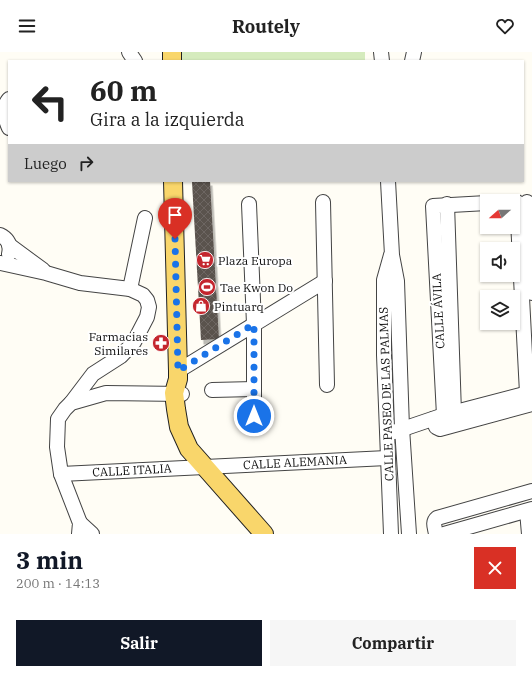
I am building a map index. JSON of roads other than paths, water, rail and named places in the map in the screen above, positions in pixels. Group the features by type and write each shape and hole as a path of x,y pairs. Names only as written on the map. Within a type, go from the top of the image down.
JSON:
{"main road":[{"path":"173,182 178,384 188,426 208,466 264,534"},
{"path":"208,466 275,534"}],"street":[{"path":"128,52 134,60"},
{"path":"8,100 5,119 8,126"},
{"name":"CALLE PASEO DE LAS PALMAS","path":"388,182 392,255 397,281 402,428 409,534"},
{"path":"324,202 327,385"},
{"path":"250,204 254,324 254,416"},
{"path":"440,208 480,204"},
{"path":"522,205 530,396"},
{"path":"440,208 480,210"},
{"name":"CALLE ÁVILA","path":"440,208 446,336 444,416"},
{"path":"130,289 145,218"},
{"path":"5,240 46,272"},
{"path":"1,264 8,258 10,249 5,240"},
{"name":"CALLE PASEO DE LAS PALMAS","path":"391,534 384,355 384,280 392,255"},
{"path":"525,255 532,293"},
{"path":"1,264 46,272 80,282 130,289 143,295 147,300 149,307 147,317 134,342 121,356 93,374 58,419 57,447 61,474 79,528 92,534"},
{"path":"71,403 106,393 178,384 254,324 325,281"},
{"path":"212,390 254,389"},
{"path":"387,435 402,428 444,416 530,396"},
{"path":"444,416 436,427 440,430 530,396"},
{"name":"CALLE ALEMANIA","path":"208,466 387,458"},
{"name":"CALLE ITALIA","path":"61,474 208,466"},
{"path":"529,534 529,510 449,533 434,523 434,520 532,491"}],"place":[{"name":"Plaza Europa","path":"205,260"},
{"name":"Tae Kwon Do","path":"207,287"},
{"name":"Pintuarq","path":"201,306"},
{"name":"Farmacias Similares","path":"161,343"}]}
